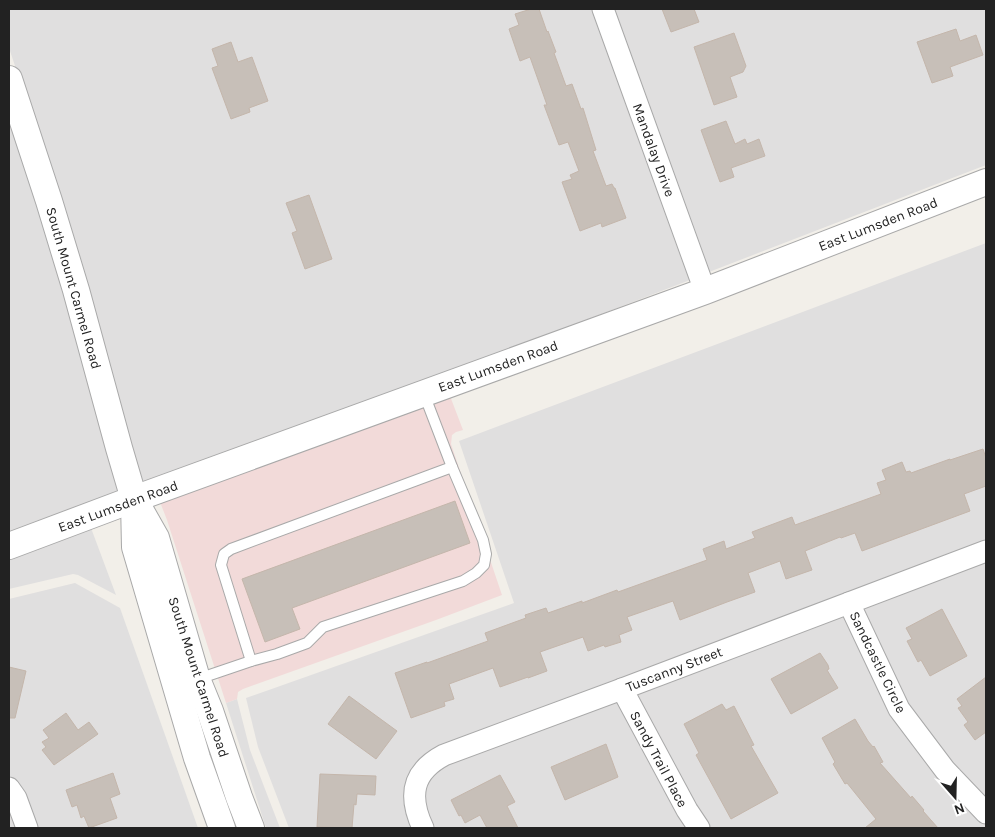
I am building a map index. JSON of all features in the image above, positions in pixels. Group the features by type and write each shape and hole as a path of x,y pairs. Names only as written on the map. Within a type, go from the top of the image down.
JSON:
{"street":[{"name":"Mandalay Drive","path":"602,9 705,291"},
{"name":"South Mount Carmel Road","path":"9,79 49,200 134,499 156,538 197,679 251,828"},
{"name":"East Lumsden Road","path":"9,546 705,291 986,182"},
{"name":"South Mount Carmel Road","path":"134,499 135,546 197,758 222,828"},
{"name":"Tuscanny Street","path":"422,828 415,807 414,792 417,780 422,770 444,754 622,689 986,551"},
{"name":"Sandcastle Circle","path":"849,603 900,710 945,770 986,813"},
{"name":"Sandy Trail Place","path":"622,689 687,810 699,828"},
{"path":"9,788 16,798 27,828"}],"lane":[{"path":"197,679 307,643 323,627 462,581 476,573 484,565 486,554 483,540 424,394"},
{"path":"252,661 221,565 224,554 231,548 452,467"}],"shaded area":[{"path":"9,9 592,9 690,280 466,366 141,485 59,197 9,48"},
{"path":"613,9 986,9 986,165 709,272"},
{"path":"9,112 40,203 122,492 9,535"},
{"path":"986,243 986,828 289,828 258,747 246,698 514,603 459,441"},
{"path":"450,396 463,430 452,435 451,444 502,595 243,689 238,692 237,699 226,703 160,502"},
{"path":"91,528 116,595 73,574 9,589 9,559"},
{"path":"75,583 120,608 198,828 9,828 9,599"},
{"path":"237,699 250,750 280,828 266,828 226,703"}],"building":[{"path":"531,9 539,9 556,52 554,53 566,86 572,84 581,109 583,108 596,150 593,151 606,186 612,184 615,188 626,218 602,227 601,223 580,231 562,182 572,179 570,175 579,171 568,142 559,145 544,105 547,105 530,57 520,61 509,29 519,25 515,14"},
{"path":"662,9 694,9 699,22 671,32"},
{"path":"956,29 960,41 976,35 983,55 950,67 953,76 932,83 917,42"},
{"path":"734,33 746,66 743,72 730,77 737,97 714,105 694,47"},
{"path":"231,42 238,62 252,57 268,101 249,108 250,112 231,119 212,68 218,66 212,49"},
{"path":"726,121 735,144 745,139 747,144 759,139 765,156 731,168 734,177 720,182 701,130"},
{"path":"309,195 332,259 305,269 292,233 297,231 286,203"},
{"path":"983,449 986,458 986,486 964,494 970,511 862,551 855,533 840,537 805,551 812,570 786,579 780,561 748,573 755,592 680,620 673,601 627,617 632,630 619,635 621,642 605,647 604,645 588,651 583,637 540,652 547,671 500,687 493,668 449,684 454,699 444,702 445,706 411,718 395,673 488,641 485,633 526,618 525,615 546,608 548,613 582,601 582,603 707,560 703,549 724,541 726,549 755,538 752,532 792,517 795,525 881,494 877,483 886,480 882,470 902,462 906,472 910,471 911,473"},
{"path":"455,501 470,543 292,608 300,629 265,642 242,579"},
{"path":"942,609 967,656 930,676 921,660 918,662 907,641 912,639 906,628"},
{"path":"820,653 828,665 829,669 827,670 838,688 791,714 771,679"},
{"path":"9,667 26,671 15,718 9,718"},
{"path":"986,677 986,732 975,740 964,725 968,722 958,708 962,706 957,699"},
{"path":"349,696 397,731 376,759 328,724"},
{"path":"722,704 726,710 734,706 754,745 751,746 778,793 731,819 696,755 699,753 684,724"},
{"path":"66,713 78,730 89,722 98,734 54,765 42,750 46,747 42,742 49,738 43,730"},
{"path":"855,719 868,741 874,746 883,762 880,763 911,798 912,796 938,828 865,828 876,819 847,783 845,784 833,764 835,762 822,738"},
{"path":"606,744 618,777 565,800 551,767"},
{"path":"113,773 120,794 110,798 117,818 89,828 84,816 81,818 77,805 72,807 66,790"},
{"path":"320,774 376,776 375,795 357,794 356,805 354,804 352,828 317,827"},
{"path":"500,775 515,802 507,806 518,828 487,828 480,815 465,823 451,800"}]}
